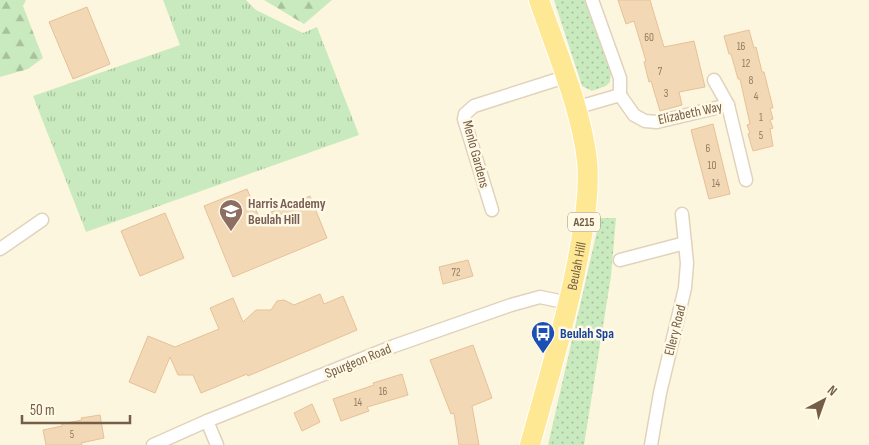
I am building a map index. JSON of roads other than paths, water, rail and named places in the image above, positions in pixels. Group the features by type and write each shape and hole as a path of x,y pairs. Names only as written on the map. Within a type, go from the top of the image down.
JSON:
{"main road":[{"name":"Beulah Hill","path":"530,445 568,303 581,242 588,186 587,161 582,133 540,0"}],"street":[{"path":"575,108 620,95 620,78 592,0"},
{"name":"Menlo Gardens","path":"492,210 464,119 465,114 474,106 565,76"},
{"path":"714,80 728,105 746,180"},
{"name":"Elizabeth Way","path":"620,95 634,115 645,121 658,122 728,105"},
{"name":"Ellery Road","path":"650,445 660,393 685,288 687,263 682,214"},
{"path":"0,249 42,220"},
{"path":"620,260 685,243"},
{"name":"Spurgeon Road","path":"153,445 394,346 512,304 540,298 568,303"},
{"path":"207,422 217,445"}],"place":[{"name":"Harris Academy Beulah Hill","path":"231,232"},
{"name":"Beulah Spa","path":"543,354"}]}
